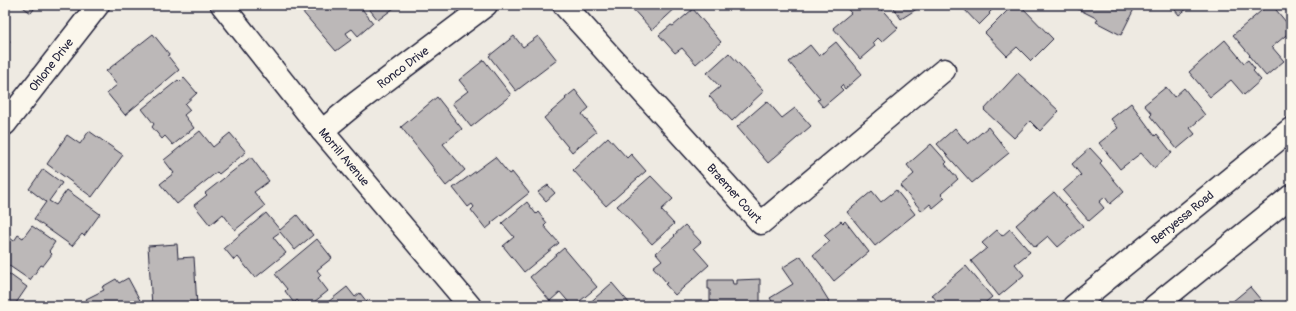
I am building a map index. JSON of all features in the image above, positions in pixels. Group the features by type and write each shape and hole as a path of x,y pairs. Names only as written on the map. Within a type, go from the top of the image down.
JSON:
{"street":[{"name":"Ohlone Drive","path":"5,124 98,5"},
{"name":"Morrill Avenue","path":"222,5 322,131 470,306"},
{"name":"Ronco Drive","path":"322,131 356,103 486,5"},
{"name":"Braemer Court","path":"564,5 760,223 944,70"},
{"name":"Berryessa Road","path":"1074,306 1291,129"},
{"path":"1154,306 1291,196"}],"building":[{"path":"20,5 37,5 31,13"},
{"path":"307,5 328,5 330,7 333,5 359,5 373,23 358,36 352,29 346,33 351,40 336,51 301,10"},
{"path":"366,5 398,5 378,20"},
{"path":"629,5 679,5 652,30"},
{"path":"844,5 878,5 898,28 882,42 878,38 873,43 875,46 860,59 833,28 851,13"},
{"path":"892,5 923,5 901,19"},
{"path":"966,5 997,5 979,25 963,8"},
{"path":"1013,5 1020,5 1053,39 1031,61 1017,47 1007,56 985,33"},
{"path":"1080,5 1136,5 1121,35 1096,22 1098,19 1078,9"},
{"path":"1171,5 1192,5 1179,15"},
{"path":"1268,5 1272,5 1291,28 1291,31 1272,47 1284,61 1266,76 1233,35"},
{"path":"1291,5 1291,16 1284,6"},
{"path":"693,9 721,42 696,64 682,48 675,53 659,35 671,25 673,26"},
{"path":"153,34 169,54 168,56 179,70 125,115 107,93 117,85 106,71"},
{"path":"514,36 523,47 538,36 557,60 516,91 489,56"},
{"path":"5,37 10,41 5,48"},
{"path":"1225,40 1244,63 1248,60 1255,69 1253,71 1261,80 1244,95 1231,80 1210,97 1189,72"},
{"path":"836,42 862,74 845,89 842,85 840,87 843,90 823,107 817,100 820,99 789,62 810,45 819,56"},
{"path":"729,53 764,91 732,121 709,96 720,87 707,73"},
{"path":"484,60 511,95 471,127 452,103 468,91 459,80"},
{"path":"1018,73 1059,111 1040,131 1030,121 1014,138 984,110"},
{"path":"184,78 197,93 185,104 190,110 184,115 194,128 173,145 165,136 162,139 152,127 154,124 142,109 178,80 180,82"},
{"path":"1166,87 1174,97 1184,88 1205,115 1190,128 1195,134 1177,149 1150,116 1152,114 1144,105"},
{"path":"575,90 589,108 582,114 596,132 572,152 544,118"},
{"path":"437,97 462,129 443,144 465,170 446,186 401,127"},
{"path":"767,101 782,118 795,108 811,126 768,163 737,127"},
{"path":"1131,103 1155,136 1157,134 1172,153 1154,168 1141,153 1120,169 1099,143 1118,128 1111,119"},
{"path":"988,127 1009,153 972,183 937,144 955,128 968,144"},
{"path":"89,131 123,155 92,197 47,164 67,135 80,144"},
{"path":"200,131 213,147 230,133 246,152 219,174 217,172 177,204 160,184 174,173 164,160"},
{"path":"608,137 627,158 631,154 646,171 606,206 573,170"},
{"path":"931,144 947,162 945,164 958,179 941,194 945,198 933,208 930,204 922,211 900,186 914,174 907,165"},
{"path":"1090,148 1102,161 1100,163 1124,192 1110,204 1105,197 1099,202 1104,208 1089,221 1063,191 1081,175 1072,164"},
{"path":"251,157 269,181 254,192 265,206 235,230 223,214 210,225 194,205 207,195 205,193"},
{"path":"495,157 509,174 512,172 529,193 491,223 492,224 486,229 471,210 474,207 472,204 468,207 453,188"},
{"path":"43,169 62,183 49,201 56,205 67,190 100,214 84,236 82,234 72,246 34,219 46,202 29,189"},
{"path":"651,176 673,199 661,210 674,224 652,244 617,206"},
{"path":"548,185 555,193 546,201 538,192"},
{"path":"896,190 915,214 875,246 847,212 872,191 881,202"},
{"path":"1054,192 1083,226 1058,247 1048,236 1035,247 1016,225"},
{"path":"527,202 536,214 538,212 547,223 544,226 559,243 524,272 503,246 514,237 502,223"},
{"path":"266,213 280,230 297,215 313,235 295,250 280,232 273,237 286,253 255,278 238,257 234,260 224,248"},
{"path":"841,221 843,223 845,221 869,252 834,281 813,255 830,241 824,235"},
{"path":"685,225 701,242 694,248 709,265 675,295 653,267 662,260 656,253"},
{"path":"32,226 55,242 49,251 52,254 43,266 41,265 30,280 5,263 5,234 14,241 18,235 23,238"},
{"path":"1010,229 1030,252 1015,264 1024,275 999,296 971,261 987,248 982,243 997,230 1002,236"},
{"path":"317,239 332,258 317,270 321,275 318,278 328,291 309,306 303,306 297,300 294,303 285,291 287,289 275,274"},
{"path":"177,244 178,258 194,257 197,306 152,306 148,246"},
{"path":"564,248 597,287 574,306 572,306 560,292 550,301 530,277"},
{"path":"801,256 829,301 821,306 775,306 770,298 793,284 782,268"},
{"path":"966,266 992,297 981,306 941,306 932,295"},
{"path":"5,271 27,287 14,306 5,306"},
{"path":"128,278 142,304 138,306 90,306 86,299 104,290 102,287 116,279 119,283"},
{"path":"760,279 760,306 710,306 710,289 708,289 708,280 732,280 733,284 737,284 737,280"},
{"path":"612,283 630,304 628,306 586,306"},
{"path":"347,287 355,297 360,293 370,306 323,306"},
{"path":"1250,287 1266,306 1227,306"}]}
